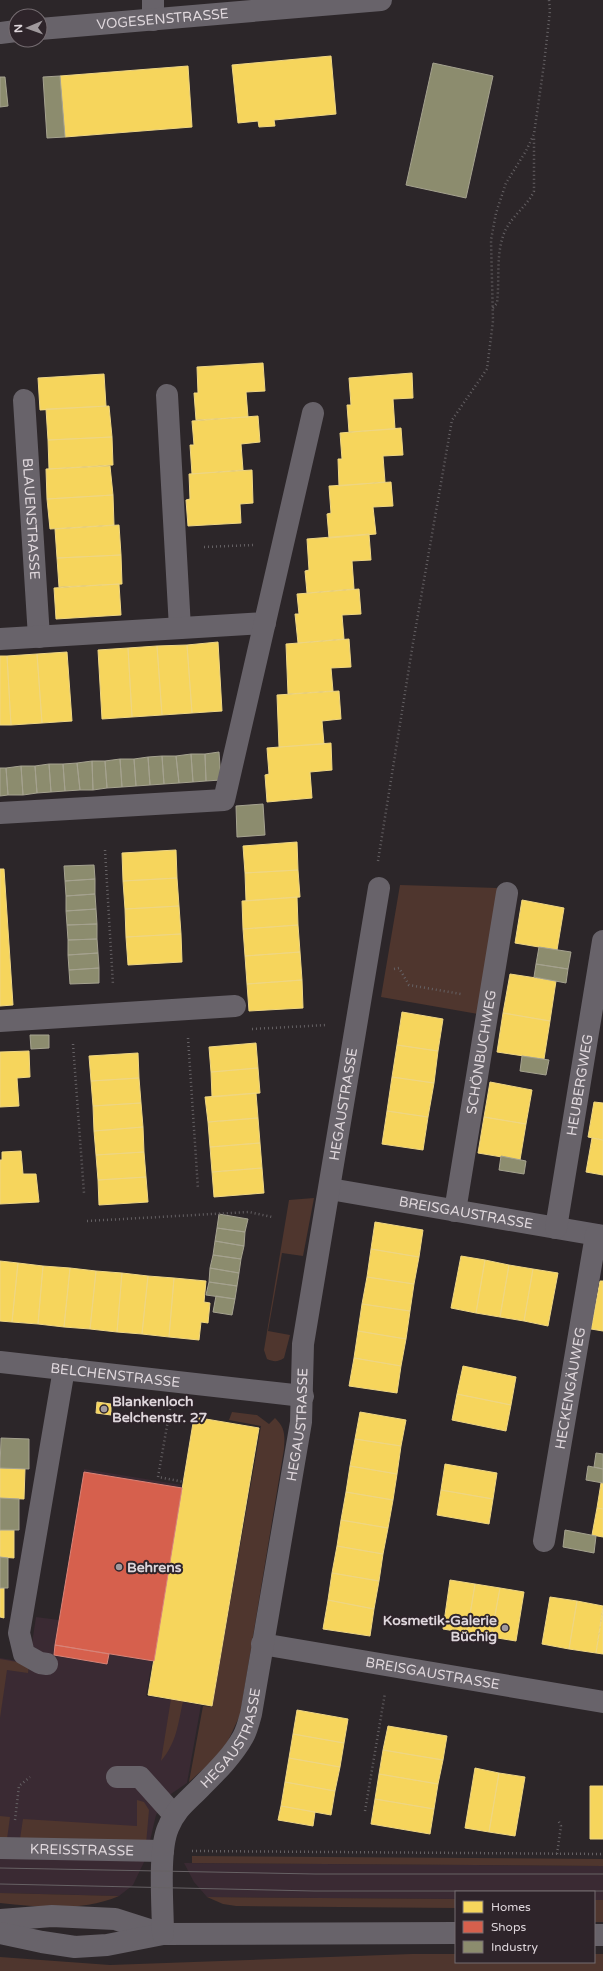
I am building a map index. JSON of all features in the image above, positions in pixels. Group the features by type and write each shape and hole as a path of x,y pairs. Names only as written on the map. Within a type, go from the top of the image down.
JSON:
{"street":[{"name":"VOGESENSTRASSE","path":"48,28 153,10 381,0"},
{"path":"167,395 180,628"},
{"name":"BLAUENSTRASSE","path":"24,400 38,637"},
{"path":"0,813 224,800 313,413"},
{"path":"0,639 265,623"},
{"name":"HEGAUSTRASSE","path":"163,1934 164,1838 174,1815 183,1803 202,1787 232,1753 244,1736 251,1714 301,1422 303,1344 379,888"},
{"name":"SCHÖNBUCHWEG","path":"454,1211 507,893"},
{"name":"HEUBERGWEG","path":"556,1228 603,941"},
{"path":"0,1021 235,1006"},
{"name":"BREISGAUSTRASSE","path":"330,1189 599,1236"},
{"name":"HECKENGÄUWEG","path":"544,1541 599,1236"},
{"name":"BELCHENSTRASSE","path":"0,1362 302,1396"},
{"path":"47,1664 40,1663 24,1654 19,1633 64,1369"},
{"name":"BREISGAUSTRASSE","path":"262,1644 603,1702"},
{"path":"117,1777 140,1777 174,1815"},
{"name":"KREISSTRASSE","path":"6,1848 163,1851"},
{"path":"0,1920 52,1916 115,1919 163,1934"},
{"path":"0,1933 42,1942 76,1947 107,1945 163,1934 455,1933"}],"path":[{"path":"493,309 497,303 500,254 505,230 510,221 531,197 534,190 534,134 547,34 549,0"},
{"path":"379,888 377,856 452,420 487,370 493,321 491,240 496,213 506,183 526,152 534,134"},
{"path":"176,549 284,543"},
{"path":"105,850 114,1013"},
{"path":"392,970 399,968 409,985 461,993 479,1007 488,1010"},
{"path":"235,1006 237,1018 247,1030 357,1023"},
{"path":"186,1009 198,1189"},
{"path":"71,1016 84,1193"},
{"path":"87,1221 249,1212 272,1217"},
{"path":"171,1405 158,1477 184,1482"},
{"path":"365,1811 390,1665"},
{"path":"6,1848 19,1786 30,1777"},
{"path":"557,1854 561,1826 558,1820"},
{"path":"163,1851 603,1854"}],"shaded area":[{"path":"400,885 498,888 478,1014 381,997"},
{"path":"314,1198 303,1256 282,1253 268,1331 290,1335 284,1358 278,1361 272,1361 267,1359 264,1350 289,1200"},
{"path":"232,1412 257,1415 269,1424 275,1418 283,1428 284,1449 240,1715 227,1743 211,1762 189,1782 203,1706 212,1707 261,1426 229,1420"},
{"path":"84,1469 182,1485 146,1696 201,1705 187,1783 168,1796 156,1815 149,1845 0,1841 0,1658 29,1663 36,1617 59,1620"},
{"path":"0,1659 29,1664 28,1673 7,1670 0,1718"},
{"path":"171,1699 183,1701 174,1740 161,1761"},
{"path":"137,1800 144,1802 149,1810 146,1844 20,1839 23,1819 137,1826"},
{"path":"0,1816 10,1817 7,1839 0,1839"},
{"path":"192,1856 603,1859 603,1866 192,1863"},
{"path":"0,1857 145,1860 133,1885 119,1896 0,1893"},
{"path":"184,1863 603,1866 603,1900 595,1900 595,1891 455,1891 455,1899 207,1897 194,1882"},
{"path":"0,1893 119,1896 90,1904 45,1907 0,1903"},
{"path":"207,1897 455,1899 455,1908 236,1906 223,1904"},
{"path":"595,1900 603,1900 603,1922 595,1922"},
{"path":"412,1954 455,1954 455,1963 595,1963 595,1954 603,1954 603,1971 0,1971 0,1957 110,1965"}],"building: Homes":[{"path":"331,56 336,114 274,120 275,126 259,127 258,121 238,123 232,65"},
{"path":"188,66 192,127 65,137 60,76"},
{"path":"263,363 265,391 246,392 248,417 196,420 194,393 198,393 197,367"},
{"path":"412,373 413,398 393,399 395,429 349,432 347,405 351,405 349,378"},
{"path":"104,374 106,406 40,410 38,378"},
{"path":"109,406 112,437 48,440 46,409"},
{"path":"258,416 260,442 241,444 243,470 192,474 190,445 194,445 192,421"},
{"path":"401,428 403,455 383,456 385,482 339,486 338,459 342,459 340,433"},
{"path":"112,437 113,465 49,469 48,440"},
{"path":"110,466 113,495 47,499 46,469"},
{"path":"252,470 253,503 240,504 241,523 188,526 186,500 190,499 189,474"},
{"path":"391,482 393,506 373,507 376,534 329,538 327,514 331,513 329,486"},
{"path":"113,495 114,525 50,529 47,499"},
{"path":"119,525 121,555 57,558 55,529"},
{"path":"369,534 371,560 352,561 354,589 307,593 305,571 309,570 307,539"},
{"path":"121,555 122,584 59,587 57,558"},
{"path":"119,584 121,615 56,619 54,588"},
{"path":"359,589 361,614 342,615 344,639 298,643 295,614 299,614 297,594"},
{"path":"349,639 351,667 331,668 333,691 288,694 286,644"},
{"path":"218,642 222,711 192,713 187,645"},
{"path":"187,645 192,713 162,715 157,646"},
{"path":"157,646 162,715 132,717 128,648"},
{"path":"128,648 132,717 102,719 98,650"},
{"path":"67,652 72,721 42,723 37,654"},
{"path":"37,654 42,723 11,725 7,656"},
{"path":"0,656 7,656 11,725 0,725"},
{"path":"339,691 341,719 322,721 324,744 279,747 277,695"},
{"path":"331,743 332,770 310,772 312,798 267,802 265,775 269,774 267,748"},
{"path":"297,842 298,870 245,873 243,846"},
{"path":"176,850 177,878 123,881 122,853"},
{"path":"0,869 4,869 13,1005 0,1006"},
{"path":"298,870 300,897 246,901 245,873"},
{"path":"177,878 179,906 125,909 123,881"},
{"path":"297,897 298,925 243,929 242,901"},
{"path":"522,900 564,908 557,950 515,943"},
{"path":"179,906 181,934 126,937 125,909"},
{"path":"298,925 300,952 245,956 243,929"},
{"path":"181,934 182,962 128,965 126,937"},
{"path":"300,952 302,980 247,984 245,956"},
{"path":"510,974 556,981 550,1021 503,1013"},
{"path":"302,980 303,1008 249,1011 247,984"},
{"path":"402,1012 443,1019 438,1051 397,1045"},
{"path":"503,1013 550,1021 544,1059 497,1052"},
{"path":"256,1043 258,1068 211,1072 209,1047"},
{"path":"397,1045 438,1051 434,1083 392,1077"},
{"path":"29,1051 30,1077 17,1078 19,1106 0,1107 0,1052"},
{"path":"138,1053 139,1078 91,1081 89,1056"},
{"path":"258,1068 260,1093 212,1097 211,1072"},
{"path":"392,1077 434,1083 428,1117 387,1111"},
{"path":"139,1078 141,1103 93,1106 91,1081"},
{"path":"490,1082 532,1090 526,1124 484,1117"},
{"path":"256,1093 258,1118 208,1122 205,1097"},
{"path":"594,1102 603,1103 603,1140 588,1137"},
{"path":"141,1103 143,1127 94,1131 93,1106"},
{"path":"387,1111 428,1117 423,1150 382,1144"},
{"path":"484,1117 526,1124 520,1160 478,1153"},
{"path":"258,1118 260,1143 210,1147 208,1122"},
{"path":"143,1127 144,1152 96,1155 94,1131"},
{"path":"592,1138 603,1140 603,1175 586,1172"},
{"path":"260,1143 262,1168 212,1172 210,1147"},
{"path":"21,1151 23,1174 36,1174 39,1202 0,1204 0,1160 2,1160 2,1152"},
{"path":"144,1152 146,1177 98,1180 96,1155"},
{"path":"262,1168 264,1193 214,1197 212,1172"},
{"path":"146,1177 148,1202 99,1205 98,1180"},
{"path":"375,1222 423,1230 419,1257 371,1249"},
{"path":"371,1249 419,1257 414,1284 367,1277"},
{"path":"461,1256 485,1260 476,1313 451,1308"},
{"path":"485,1260 509,1265 500,1317 476,1313"},
{"path":"0,1261 18,1263 12,1322 0,1321"},
{"path":"18,1263 43,1266 38,1324 12,1322"},
{"path":"509,1265 533,1269 524,1321 500,1317"},
{"path":"43,1266 70,1268 64,1327 38,1324"},
{"path":"70,1268 96,1271 90,1329 64,1327"},
{"path":"533,1269 558,1273 548,1326 524,1321"},
{"path":"96,1271 122,1273 117,1332 90,1329"},
{"path":"122,1273 148,1276 142,1334 117,1332"},
{"path":"148,1276 174,1278 169,1337 142,1334"},
{"path":"367,1277 414,1284 410,1311 362,1304"},
{"path":"174,1278 206,1281 204,1302 210,1303 208,1323 201,1322 199,1340 169,1337"},
{"path":"600,1281 603,1281 603,1331 591,1329"},
{"path":"362,1304 410,1311 406,1339 358,1331"},
{"path":"358,1331 406,1339 401,1366 354,1358"},
{"path":"354,1358 401,1366 397,1393 349,1386"},
{"path":"463,1366 516,1377 511,1405 457,1394"},
{"path":"457,1394 511,1405 506,1431 452,1420"},
{"name":"Blankenloch Belchenstr. 27","path":"97,1402 111,1404 111,1415 96,1413"},
{"path":"360,1412 406,1420 401,1446 355,1439"},
{"path":"194,1417 259,1428 212,1706 148,1695"},
{"path":"355,1439 401,1446 397,1474 350,1466"},
{"path":"445,1464 497,1473 493,1499 441,1490"},
{"path":"350,1466 397,1474 393,1500 346,1492"},
{"path":"0,1468 25,1469 24,1499 0,1498"},
{"path":"601,1483 603,1483 603,1509 597,1508"},
{"path":"441,1490 493,1499 489,1524 437,1515"},
{"path":"346,1492 393,1500 388,1528 341,1520"},
{"path":"597,1508 603,1509 603,1537 592,1535"},
{"path":"341,1520 388,1528 383,1554 337,1546"},
{"path":"0,1530 14,1530 14,1558 0,1557"},
{"path":"337,1546 383,1554 379,1581 332,1573"},
{"path":"332,1573 379,1581 374,1609 328,1600"},
{"path":"450,1580 475,1584 467,1633 443,1629"},
{"path":"475,1584 500,1588 491,1637 467,1633"},
{"path":"0,1588 4,1588 4,1618 0,1617"},
{"path":"500,1588 524,1592 516,1641 491,1637"},
{"path":"550,1597 577,1601 569,1649 542,1644"},
{"path":"328,1600 374,1609 370,1636 323,1629"},
{"path":"577,1601 603,1606 596,1653 569,1649"},
{"path":"603,1610 603,1654 596,1653"},
{"path":"297,1710 348,1719 344,1743 293,1734"},
{"path":"388,1726 447,1736 443,1760 383,1750"},
{"path":"293,1734 344,1743 340,1767 289,1758"},
{"path":"383,1750 443,1760 438,1784 379,1774"},
{"path":"289,1758 340,1767 335,1791 285,1782"},
{"path":"475,1768 499,1773 489,1832 465,1828"},
{"path":"499,1773 525,1777 515,1836 489,1832"},
{"path":"379,1774 438,1784 434,1809 375,1799"},
{"path":"285,1782 335,1791 331,1815 281,1806"},
{"path":"590,1786 603,1786 603,1839 590,1839"},
{"path":"375,1799 434,1809 430,1834 371,1824"},
{"path":"281,1806 315,1812 313,1826 278,1820"}],"building: Shops":[{"name":"Behrens","path":"84,1472 182,1488 154,1661 55,1645"},
{"path":"55,1645 109,1654 107,1664 54,1655"}],"building: Industry":[{"path":"433,63 493,76 466,198 406,185"},
{"path":"60,76 65,137 47,138 43,77"},
{"path":"0,77 5,77 8,106 0,107"},
{"path":"219,752 221,780 206,781 205,754"},
{"path":"191,754 205,754 206,781 193,782"},
{"path":"191,754 193,782 179,783 176,756"},
{"path":"162,756 164,784 150,785 148,757"},
{"path":"162,756 176,756 179,783 164,784"},
{"path":"148,757 150,785 136,786 134,759"},
{"path":"120,759 122,787 107,788 105,761"},
{"path":"120,759 134,759 136,786 122,787"},
{"path":"92,761 105,761 107,788 93,790"},
{"path":"92,761 93,790 80,790 77,763"},
{"path":"77,763 80,790 65,791 63,764"},
{"path":"49,764 63,764 65,791 51,792"},
{"path":"49,764 51,792 37,793 35,766"},
{"path":"21,766 35,766 37,793 23,795"},
{"path":"21,766 23,795 8,795 6,768"},
{"path":"0,768 6,768 8,795 0,796"},
{"path":"263,804 265,835 237,837 236,806"},
{"path":"94,865 95,879 65,881 64,866"},
{"path":"95,879 95,894 66,896 65,881"},
{"path":"95,894 96,909 66,911 66,896"},
{"path":"96,909 97,924 67,925 66,911"},
{"path":"97,924 97,939 68,940 67,925"},
{"path":"97,939 98,953 68,955 68,940"},
{"path":"539,947 571,952 568,969 536,964"},
{"path":"98,953 99,968 69,970 68,955"},
{"path":"536,964 568,969 566,983 534,977"},
{"path":"99,968 99,983 70,984 69,970"},
{"path":"30,1035 49,1035 49,1048 31,1049"},
{"path":"522,1056 549,1060 546,1075 520,1071"},
{"path":"501,1156 526,1161 524,1174 499,1170"},
{"path":"219,1214 248,1219 245,1232 217,1228"},
{"path":"217,1228 245,1232 244,1246 215,1241"},
{"path":"215,1241 244,1246 241,1259 213,1255"},
{"path":"213,1255 241,1259 239,1273 210,1268"},
{"path":"210,1268 239,1273 237,1286 209,1282"},
{"path":"209,1282 237,1286 235,1299 206,1295"},
{"path":"216,1296 235,1299 232,1315 213,1312"},
{"path":"1,1438 29,1439 29,1469 0,1468"},
{"path":"596,1453 603,1454 603,1469 594,1467"},
{"path":"588,1466 603,1469 603,1483 586,1480"},
{"path":"0,1498 19,1499 19,1530 0,1530"},
{"path":"565,1530 596,1536 594,1553 563,1547"},
{"path":"0,1557 8,1558 8,1588 0,1588"}],"tram line":[{"path":"0,1868 315,1874 603,1874"},
{"path":"0,1884 314,1891 603,1891"}],"place":[{"name":"Blankenloch Belchenstr. 27","path":"104,1409"},
{"name":"Behrens","path":"119,1567"},
{"name":"Kosmetik-Galerie Büchig","path":"505,1628"}]}
